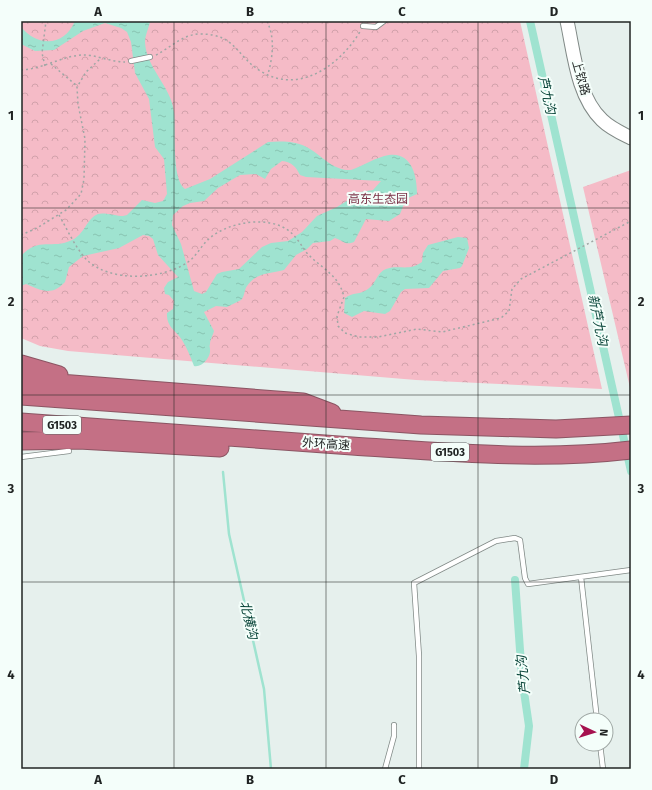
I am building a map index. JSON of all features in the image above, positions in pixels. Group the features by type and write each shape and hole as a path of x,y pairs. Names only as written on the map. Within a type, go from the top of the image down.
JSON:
{"highway":[{"path":"21,364 66,377 74,384"},
{"path":"21,380 303,402 349,420"},
{"name":"G1503","path":"21,396 349,420 487,428 600,428 631,425"},
{"name":"外环高速","path":"21,422 420,450 535,456 607,453 631,450"},
{"path":"21,441 79,440 268,451 293,441"}],"street":[{"name":"上钦路","path":"567,21 587,100 601,120 616,131 631,138"}],"lane":[{"path":"363,26 376,27 384,21"},
{"path":"131,62 150,57"},
{"path":"21,457 69,451"},
{"path":"419,769 419,656 414,584 496,541 515,538 520,540 525,578 528,584 631,570"},
{"path":"581,577 596,712"},
{"path":"385,769 394,736 394,725"},
{"path":"601,752 603,769"}],"path":[{"path":"45,66 42,53 46,21"},
{"path":"267,21 271,32 273,46 268,74"},
{"path":"150,57 184,39 197,34 204,34 232,43 253,65 268,74 280,78 293,79 316,74 333,64 344,54 363,26"},
{"path":"21,70 45,66 82,55 100,59 131,62"},
{"path":"21,235 37,228 59,215 75,202 81,194 84,179 85,139 78,104 77,86 86,72 100,59"},
{"path":"51,64 77,86"},
{"path":"59,215 85,258 92,265 112,274 136,277 160,274 186,263 195,256 208,238 220,230 236,224 255,222 278,225 289,231 313,260 337,279 344,297 337,316 338,326 345,333 359,337 378,337 416,329 442,332 501,318 509,311 512,289 521,279 631,221"}],"green space":[{"name":"高东生态园","path":"21,21 520,21 602,389 416,380 68,351 40,346 21,338"},
{"path":"631,170 631,392 583,187"}],"water":[{"path":"75,21 150,21 145,39 146,51 172,103 174,112 176,165 181,184 185,189 210,179 268,142 290,142 305,146 334,166 345,170 351,170 389,155 403,157 412,167 416,180 417,194 406,199 400,214 389,221 366,219 354,242 346,243 335,238 330,241 313,243 307,249 296,255 284,270 264,274 251,281 245,289 241,300 227,307 216,306 204,312 214,331 210,342 209,356 203,364 197,366 194,366 184,343 170,325 167,318 167,313 173,309 174,301 169,295 165,294 164,288 168,282 178,277 158,255 153,239 149,236 143,235 119,248 83,256 69,267 65,282 60,287 50,291 41,290 26,284 21,286 21,256 34,246 65,243 76,238 91,219 98,214 104,213 123,216 127,215 142,200 155,203 163,201 167,194 164,159 155,147 149,99 135,73 131,42 127,32 121,28 105,23 83,31 54,50 35,51 21,44 21,27 28,34 43,41 58,40 70,30","holes":["282,161 293,165 300,175 306,177 381,181 373,190 361,192 337,207 317,216 302,232 288,241 271,243 262,247 239,269 217,274 206,292 202,294 194,291 181,244 172,225 173,215 183,206 190,203 204,201 218,188 240,175 256,174 265,179 271,169"]},
{"path":"458,237 467,238 469,248 460,268 443,271 429,288 405,289 401,292 390,311 385,314 364,311 352,317 344,313 345,298 365,291 371,287 378,275 386,269 395,267 412,267 417,265 422,262 423,253 428,245"}],"waterway":[{"name":"新芦九沟","path":"530,21 631,471"},
{"name":"北横沟","path":"223,472 229,534 264,689 271,769"},
{"name":"芦九沟","path":"515,580 522,678 529,726 524,769"}]}
